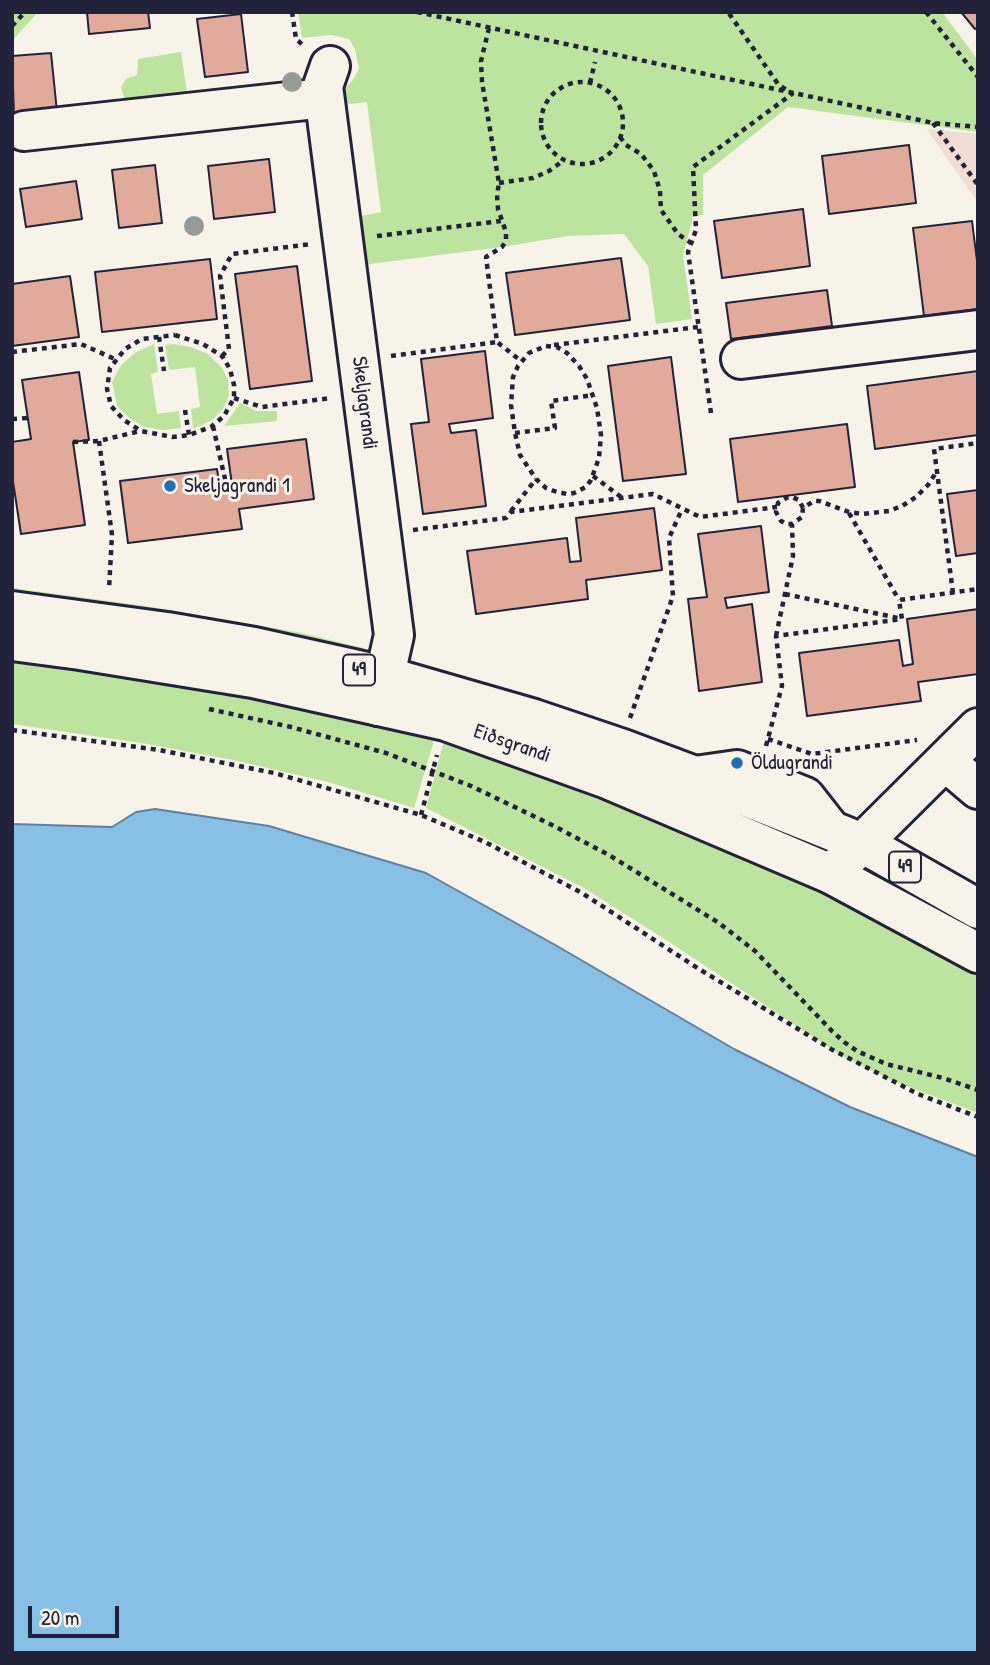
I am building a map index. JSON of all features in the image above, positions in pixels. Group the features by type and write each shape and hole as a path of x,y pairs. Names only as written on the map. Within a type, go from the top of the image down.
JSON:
{"main road":[{"name":"Skeljagrandi","path":"24,131 327,82 394,635 381,691"},
{"path":"741,359 978,330"},
{"name":"Eiðsgrandi","path":"12,611 217,641 381,691 446,721 545,755 673,805 831,873 978,953"},
{"name":"Eiðsgrandi","path":"12,641 253,678 381,691 534,719 624,749 846,836 978,909"},
{"path":"831,873 846,836 932,750 978,728"},
{"path":"932,750 978,789"}],"path":[{"path":"12,26 25,12"},
{"path":"417,12 933,123 978,127"},
{"path":"727,12 778,84 792,94"},
{"path":"926,12 978,77"},
{"path":"489,28 481,61 482,82 499,183 498,209 506,232 506,241 502,247 486,257 498,342 521,361"},
{"path":"590,83 595,62"},
{"path":"572,83 599,86 610,93 618,104 623,122 620,137 613,149 599,160 578,163 564,160 550,148 544,136 541,123 544,110 550,98 572,83"},
{"path":"710,413 688,252 696,230 693,167 792,94"},
{"path":"933,123 978,185"},
{"path":"620,137 626,145 641,154 654,171 660,191 661,210 678,234 691,243"},
{"path":"499,183 533,178 564,160"},
{"path":"365,237 501,220"},
{"path":"222,356 229,349 220,276 232,254 323,243"},
{"path":"546,346 557,347 567,353 583,372 597,408 601,435 599,458 593,476 586,487 567,494 546,488 536,479 520,455 511,405 513,377 521,361 529,353 546,346 698,327"},
{"path":"175,335 203,344 222,356 230,369 234,398 224,416 213,426 189,435 173,437 141,431 124,420 111,406 107,389 110,368 125,349 142,339 175,335"},
{"path":"159,337 164,371"},
{"path":"234,398 262,407 361,377 498,342"},
{"path":"12,352 81,344 117,360"},
{"path":"515,433 555,428 551,401 593,395"},
{"path":"185,410 189,435"},
{"path":"12,419 28,418"},
{"path":"213,426 228,492"},
{"path":"73,442 99,441 141,431"},
{"path":"99,441 112,535 109,596"},
{"path":"953,593 934,449 978,443"},
{"path":"803,508 819,501 849,512 876,514 889,511 916,497 937,471"},
{"path":"593,476 622,498"},
{"path":"381,534 506,518 536,479"},
{"path":"511,512 653,494 700,517 776,507"},
{"path":"792,497 799,500 803,508 802,517 792,524 786,524 778,517 776,507 781,500 792,497"},
{"path":"629,720 673,596 669,538 682,509"},
{"path":"849,512 900,600 902,619"},
{"path":"765,749 782,685 776,636 793,556 792,524"},
{"path":"900,600 978,589"},
{"path":"785,594 902,619"},
{"path":"776,636 902,619"},
{"path":"204,708 344,740 471,786 610,855 719,923 755,951 832,1031 857,1051 886,1064 978,1090"},
{"path":"12,730 159,750 274,773 421,815 485,842 582,893 699,969 831,1049 918,1094 978,1117"},
{"path":"768,738 812,754 932,750"},
{"path":"421,815 433,771"}],"shaded area":[{"path":"927,129 978,134 978,203"}],"green space":[{"path":"12,12 38,12 12,41"},
{"path":"298,12 942,12 978,60 978,132 788,107 703,175 703,215 692,217 683,255 692,319 656,324 648,266 624,234 567,236 362,265 357,217 381,212 367,102 344,103 342,91 359,69 355,49 349,39 331,35 302,38"},
{"path":"181,52 189,107 126,104 121,87 126,79 137,75 138,59"},
{"path":"154,344 158,372 151,374 157,414 179,411 181,428 163,430 144,427 130,419 117,406 112,382 121,365 136,352"},
{"path":"173,344 208,354 222,368 228,380 229,395 223,409 212,420 193,429 191,409 200,407 195,367 169,370 165,345"},
{"path":"240,403 256,411 277,411 277,421 224,426"},
{"path":"12,588 146,606 297,632 364,648 356,653 12,599"},
{"path":"12,654 108,664 436,734 414,808 328,782 233,760 12,724"},
{"path":"444,741 495,752 780,866 978,970 978,1113 893,1081 842,1056 584,888 426,808"}],"water":[{"path":"155,809 269,826 426,873 734,1049 850,1107 978,1157 978,1653 12,1653 12,824 112,827 136,812"}],"building":[{"path":"87,12 148,12 150,28 89,34"},
{"path":"961,12 978,12 978,27 975,29"},
{"path":"241,14 248,72 205,77 197,19"},
{"path":"51,53 57,112 14,116 12,56"},
{"path":"909,145 916,203 829,214 822,156"},
{"path":"269,159 275,212 214,219 208,166"},
{"path":"155,165 162,223 119,228 112,170"},
{"path":"76,181 82,219 26,227 20,189"},
{"path":"803,209 810,266 722,278 714,221"},
{"path":"972,221 978,269 978,309 924,316 913,228"},
{"path":"621,258 630,320 515,335 506,273"},
{"path":"210,259 217,319 102,332 95,272"},
{"path":"297,266 312,381 250,389 235,274"},
{"path":"70,276 79,337 12,346 12,284"},
{"path":"827,290 832,326 731,339 726,303"},
{"path":"485,351 493,418 449,424 451,433 476,430 486,506 423,514 411,424 429,422 421,359"},
{"path":"671,357 686,474 623,481 608,366"},
{"path":"978,371 978,435 875,449 867,386"},
{"path":"79,372 89,440 73,442 85,525 21,534 12,475 12,442 31,439 22,380"},
{"path":"847,424 855,487 738,502 730,439"},
{"name":"Skeljagrandi 1","path":"306,439 314,499 239,509 242,529 128,543 120,481 217,469 221,494 233,492 227,449"},
{"path":"978,490 978,553 956,556 947,494"},
{"path":"654,508 662,570 586,580 588,599 476,614 467,551 567,538 570,562 581,561 576,518"},
{"path":"761,526 769,592 725,598 727,608 752,604 762,682 699,691 688,599 707,597 698,534"},
{"path":"978,609 978,674 918,682 921,701 807,716 799,653 899,640 903,666 913,664 907,619"}],"place":[{"name":"Skeljagrandi 1","path":"170,486"},
{"name":"Öldugrandi","path":"737,763"}]}
